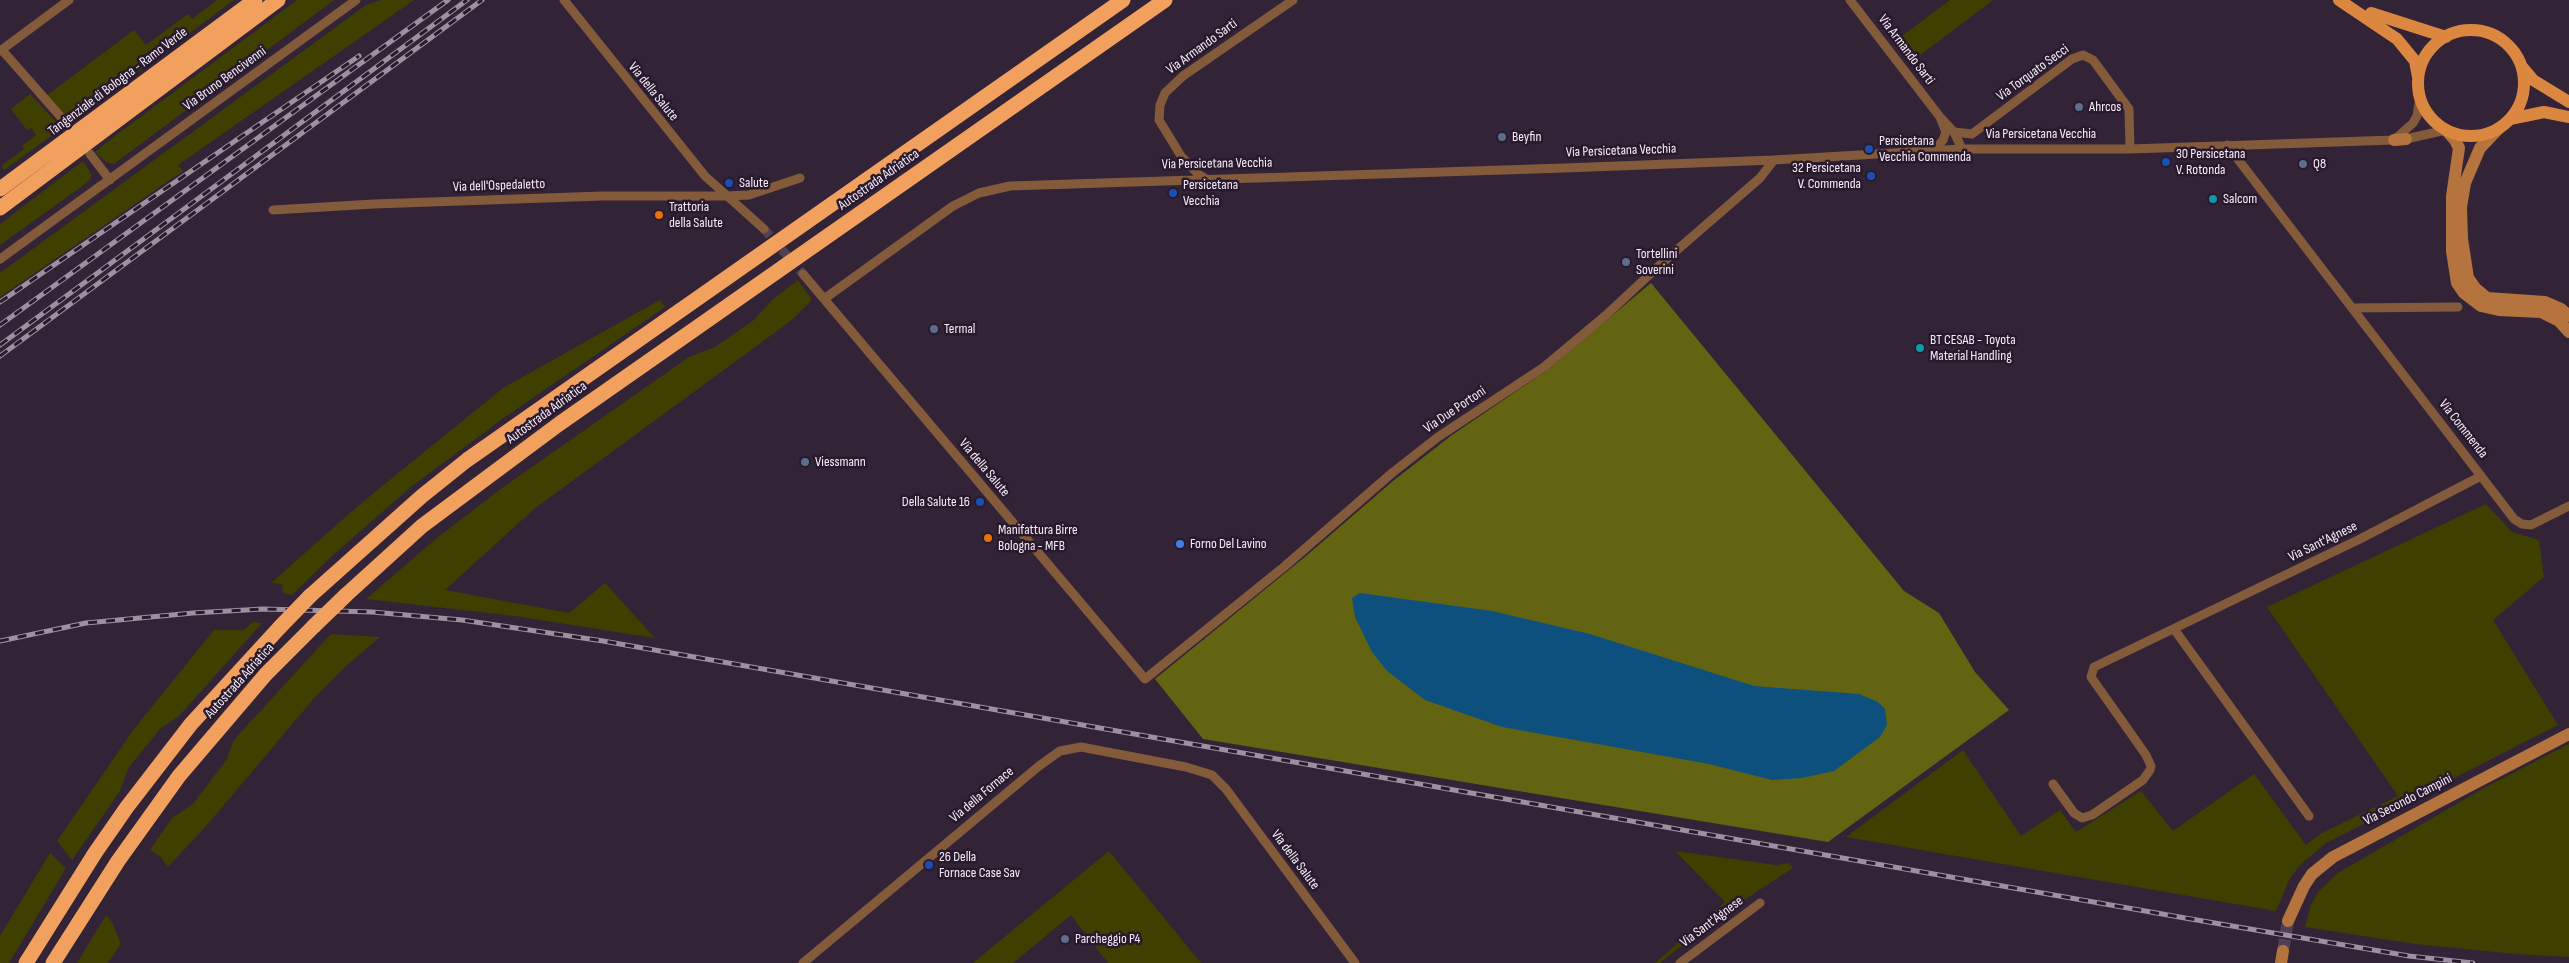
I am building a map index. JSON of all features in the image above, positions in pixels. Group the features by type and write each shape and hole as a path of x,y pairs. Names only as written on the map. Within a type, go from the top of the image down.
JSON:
{"highway":[{"name":"Tangenziale di Bologna - Ramo Verde","path":"0,189 255,0"},
{"path":"0,210 278,0"},
{"name":"Autostrada Adriatica","path":"26,963 95,853 132,799 191,724 310,596 409,507 467,460 1123,0"},
{"name":"Autostrada Adriatica","path":"54,963 118,861 179,776 261,680 346,595 422,526 559,424 1165,0"}],"main road":[{"path":"2344,3 2392,21 2446,37"},
{"path":"2344,3 2388,31 2402,44 2415,61 2420,97 2430,116 2446,130 2472,136 2499,128 2510,119 2522,100 2524,89 2522,67"},
{"path":"2419,80 2427,55 2446,37 2462,31 2487,32 2509,46 2533,80 2569,102"},
{"path":"2510,119 2544,112 2569,117"}],"street":[{"path":"67,124 1,51 68,0"},
{"name":"Via Bruno Bencivenni","path":"0,260 356,0"},
{"name":"Via della Salute","path":"564,0 696,167 764,229"},
{"name":"Via Armando Sarti","path":"1206,179 1183,158 1167,137 1158,120 1160,105 1165,93 1183,76 1293,0"},
{"name":"Via Armando Sarti","path":"1850,0 1940,117 1954,132 1962,149"},
{"name":"Via Torquato Secci","path":"1954,132 1967,135 1976,131 2072,59 2083,55 2093,60 2129,109 2130,149"},
{"path":"2400,140 2413,123 2420,97"},
{"path":"1935,150 1946,132 1940,117"},
{"path":"2499,128 2480,148 2465,182 2462,223 2468,278 2476,289 2487,298 2545,302 2561,309 2569,316"},
{"path":"2446,130 2459,148 2452,196 2452,251 2457,283 2464,293 2481,306 2499,310 2541,312 2560,321 2569,332"},
{"name":"Via Persicetana Vecchia","path":"824,299 953,206 979,193 1010,186 1774,160 1962,149 2130,149 2400,140 2446,130"},
{"name":"Via Commenda","path":"2227,146 2514,518 2522,524 2531,525 2569,506"},
{"path":"90,154 110,180"},
{"path":"1181,179 1183,158"},
{"name":"Via Due Portoni","path":"1145,679 1284,566 1392,473 1438,437 1544,367 1760,178 1774,160"},
{"path":"726,196 749,195 800,178"},
{"name":"Via dell'Ospedaletto","path":"274,210 374,204 602,196 726,196"},
{"name":"Via della Salute","path":"803,274 1145,679"},
{"path":"2352,308 2458,307"},
{"name":"Via Sant'Agnese","path":"2053,784 2074,813 2082,818 2092,815 2148,775 2151,766 2149,760 2091,677 2092,671 2101,664 2376,531 2481,476"},
{"path":"2174,629 2309,816"},
{"name":"Via Secondo Campini","path":"2288,922 2304,886 2312,874 2334,857 2569,734"},
{"name":"Via della Fornace","path":"804,963 1039,766 1060,751 1081,747 1090,748 1202,770 1212,775"},
{"name":"Via della Salute","path":"1212,775 1226,789 1355,963"},
{"name":"Via Sant'Agnese","path":"1680,963 1760,902"}],"shaded area":[{"path":"217,0 234,0 70,122 46,96 134,30 146,45 188,14 192,19"},
{"path":"297,0 334,0 114,164 106,162 95,152 107,142"},
{"path":"381,0 414,0 178,165 183,171 0,297 0,273 366,5"},
{"path":"1950,0 1993,0 1910,63 1894,42"},
{"path":"30,94 62,128 4,170 1,166 24,149 22,146 36,135 31,128 27,130 11,109"},
{"path":"83,161 92,175 88,182 0,245 0,224"},
{"path":"798,280 812,300 792,320 534,509 445,590 569,613 605,583 655,638 515,616 366,599 437,538 502,488 689,357 715,347 754,320 772,300"},
{"path":"1651,283 1904,591 1939,613 1975,672 2009,710 1828,842 1203,739 1155,679 1306,556 1393,481 1452,435 1546,371"},
{"path":"660,300 665,307 505,417 412,486 332,556 292,595 283,593 282,584 271,583 359,505 503,388"},
{"path":"2486,504 2512,532 2539,540 2544,577 2493,620 2558,725 2326,843 2301,864 2290,878 2276,911 1846,837 1963,750 2021,836 2060,810 2076,832 2141,791 2173,831 2254,774 2306,845 2320,834 2398,796 2267,607"},
{"path":"253,622 262,623 178,717 161,728 129,767 120,791 72,860 57,841 134,729 214,630 244,630"},
{"path":"331,634 380,637 345,667 316,696 207,825 168,867 160,856 150,850 172,818 193,804 227,759 233,741"},
{"path":"2569,744 2569,957 2415,944 2305,927 2311,905 2318,892 2338,873 2484,788"},
{"path":"1109,851 1201,963 1108,963 1071,915 1013,963 973,963"},
{"path":"1675,851 1776,865 1789,863 1793,868 1715,919 1660,963 1655,963 1725,902"},
{"path":"50,853 66,868 9,963 0,963 0,936"},
{"path":"106,915 112,922 121,944 108,963 77,963"}],"water":[{"path":"1360,593 1492,611 1590,634 1754,686 1859,694 1878,702 1885,709 1887,725 1880,737 1834,771 1802,778 1772,780 1709,764 1502,727 1425,700 1387,671 1372,652 1355,617 1352,598"}],"tunnel":[{"path":"764,229 803,274"},
{"path":"2283,951 2288,921"}],"railway":[{"path":"0,325 448,0"},
{"path":"0,345 467,0"},
{"path":"0,356 482,0"},
{"path":"0,302 359,56"},
{"path":"0,641 86,623 193,613 263,609 372,612 462,620 603,641 2185,918 2409,956 2473,963"}],"place":[{"name":"Ahrcos","path":"2079,107"},
{"name":"Beyfin","path":"1502,137"},
{"name":"Persicetana Vecchia Commenda","path":"1869,149"},
{"name":"30 Persicetana V. Rotonda","path":"2166,162"},
{"name":"Q8","path":"2303,164"},
{"name":"32 Persicetana V. Commenda","path":"1871,176"},
{"name":"Salute","path":"729,183"},
{"name":"Persicetana Vecchia","path":"1173,193"},
{"name":"Salcom","path":"2213,199"},
{"name":"Trattoria della Salute","path":"659,215"},
{"name":"Tortellini Soverini","path":"1626,262"},
{"name":"Termal","path":"934,329"},
{"name":"BT CESAB - Toyota Material Handling","path":"1920,348"},
{"name":"Viessmann","path":"805,462"},
{"name":"Della Salute 16","path":"980,502"},
{"name":"Manifattura Birre Bologna - MFB","path":"988,538"},
{"name":"Forno Del Lavino","path":"1180,544"},
{"name":"26 Della Fornace Case Sav","path":"929,865"},
{"name":"Parcheggio P4","path":"1065,939"}]}
